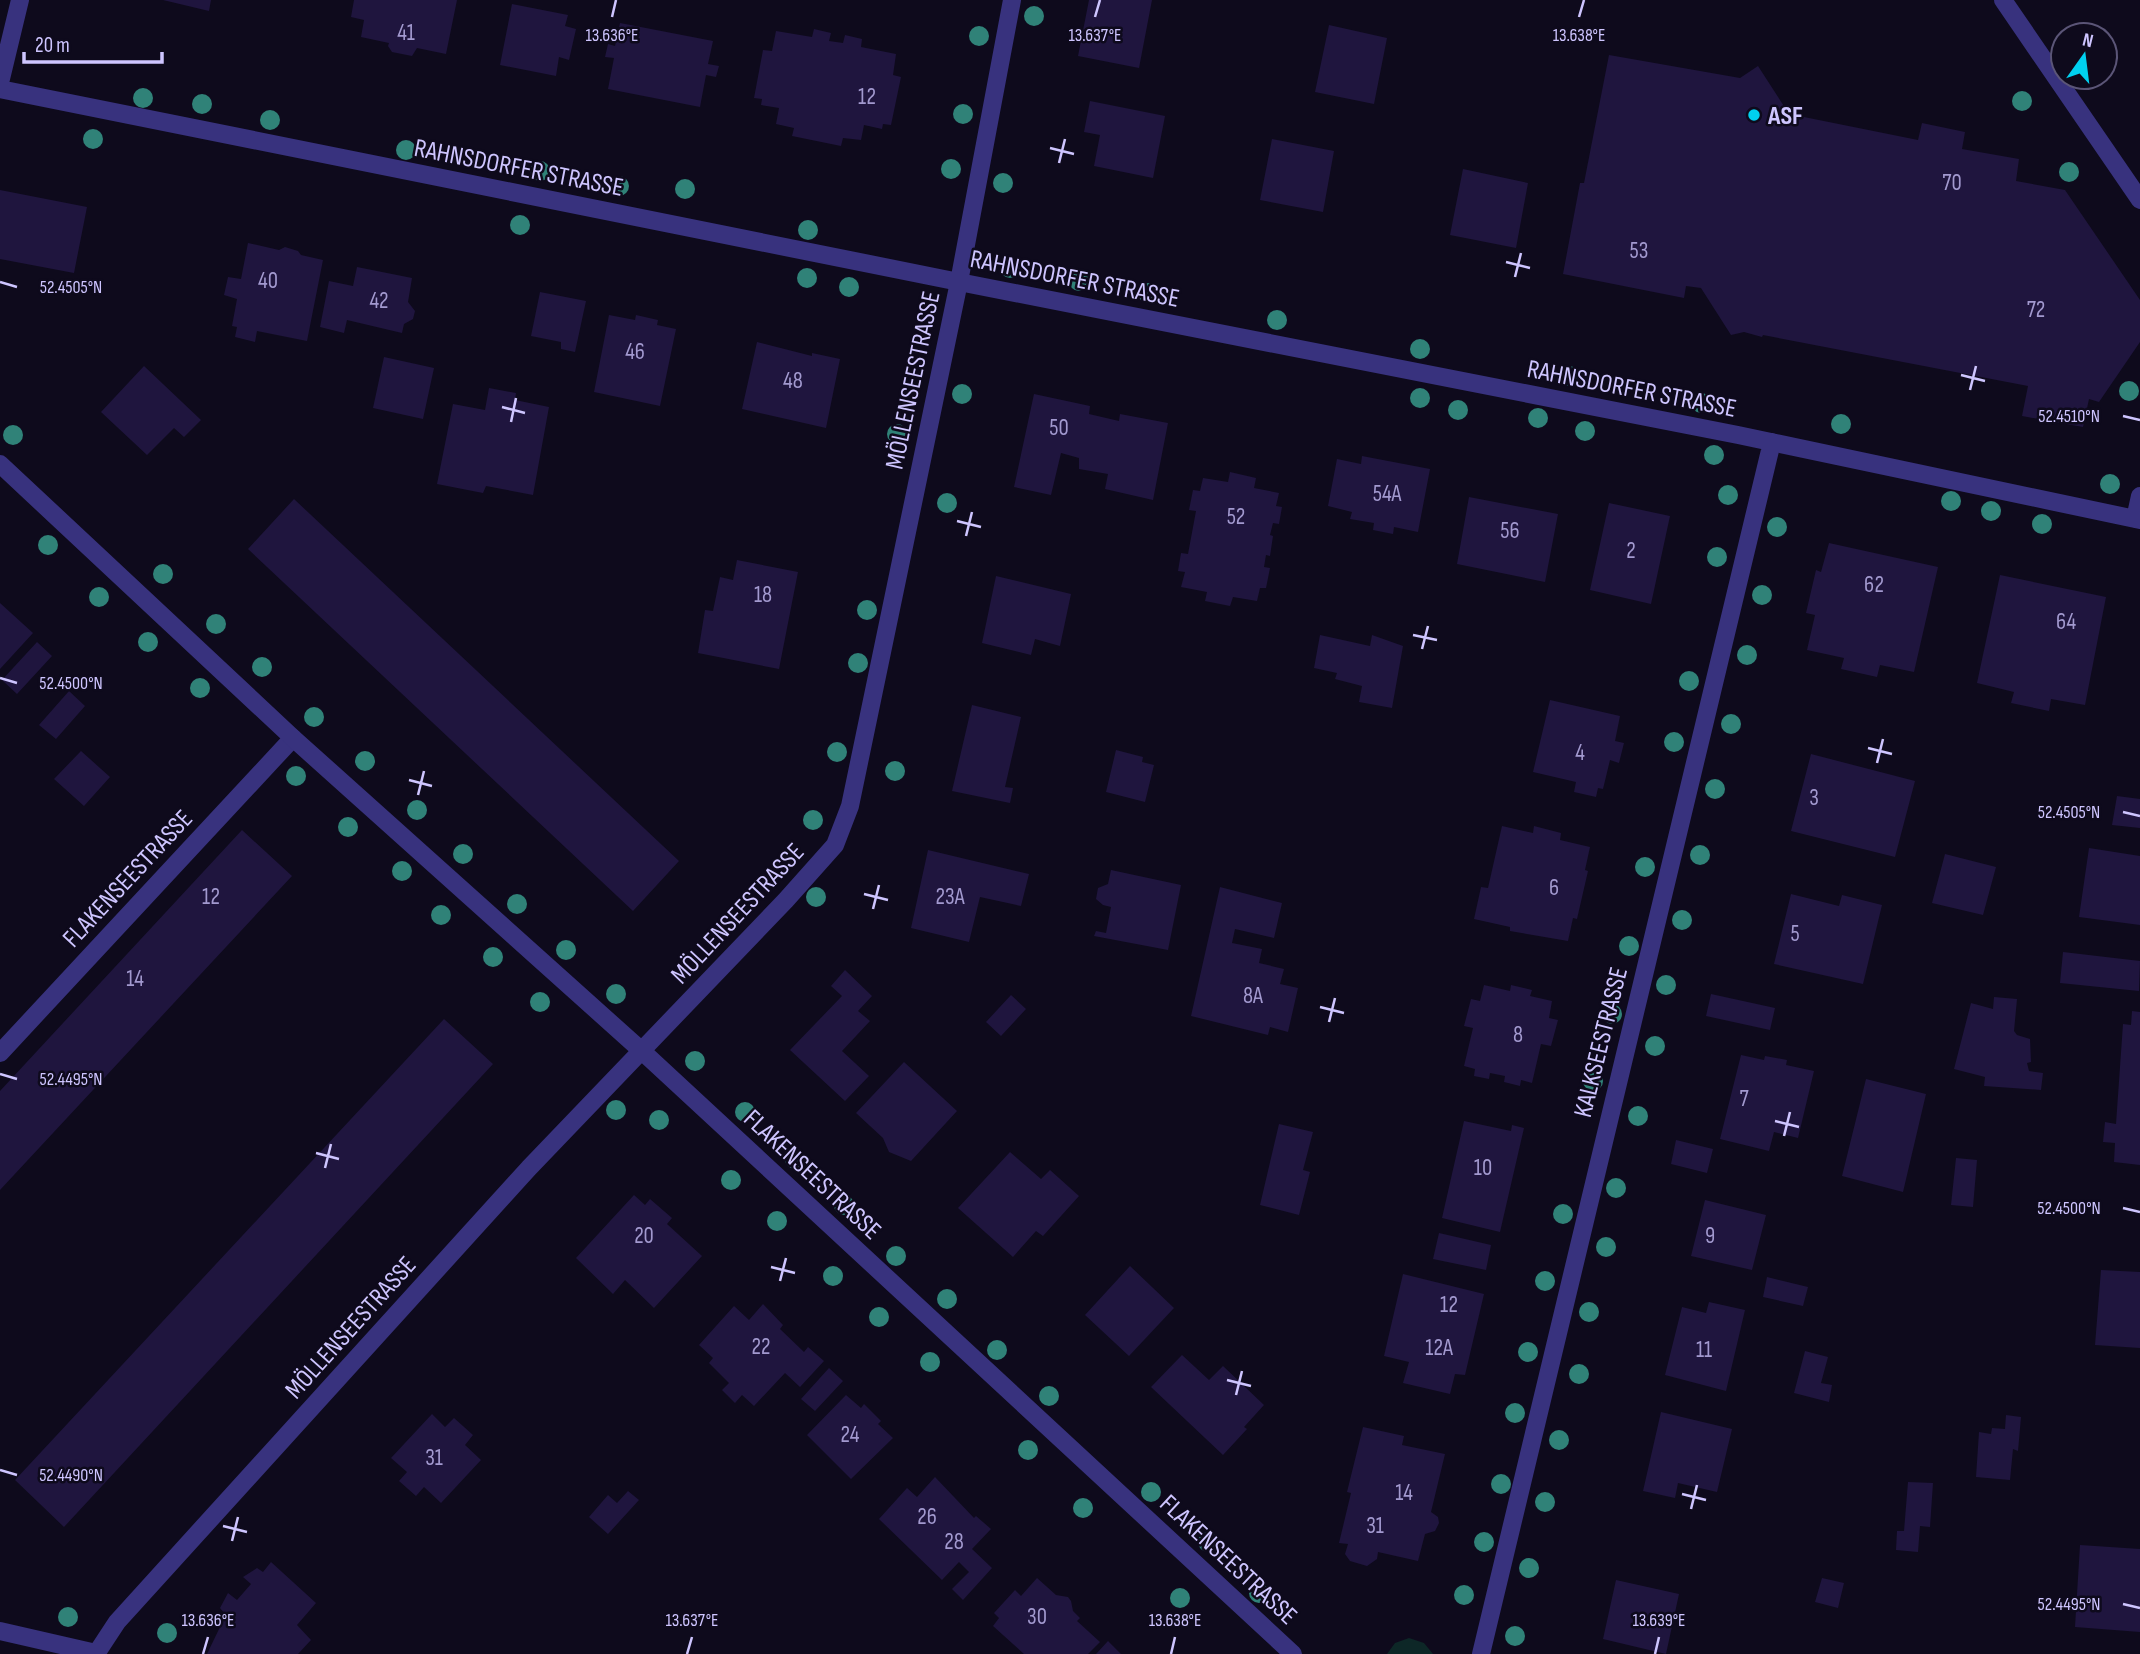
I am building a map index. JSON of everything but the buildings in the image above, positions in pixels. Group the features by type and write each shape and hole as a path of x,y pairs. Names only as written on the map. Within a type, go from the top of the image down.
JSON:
{"street":[{"path":"0,83 20,0"},
{"name":"MÖLLENSEESTRASSE","path":"96,1654 117,1622 440,1266 608,1084 643,1052 780,908 835,845 850,806 959,282 1012,0"},
{"path":"2003,0 2140,200"},
{"name":"RAHNSDORFER STRASSE","path":"0,89 1772,442 2138,520"},
{"name":"KALKSEESTRASSE","path":"1481,1654 1772,442"},
{"name":"FLAKENSEESTRASSE","path":"0,464 293,738 643,1052 1293,1654"},
{"path":"2138,520 2140,496"},
{"name":"FLAKENSEESTRASSE","path":"0,1053 293,738"},
{"path":"0,1630 96,1654"}],"green space":[{"path":"1409,1638 1424,1643 1433,1654 1387,1654 1395,1643"}],"place":[{"name":"ASF","path":"1754,115"}]}
